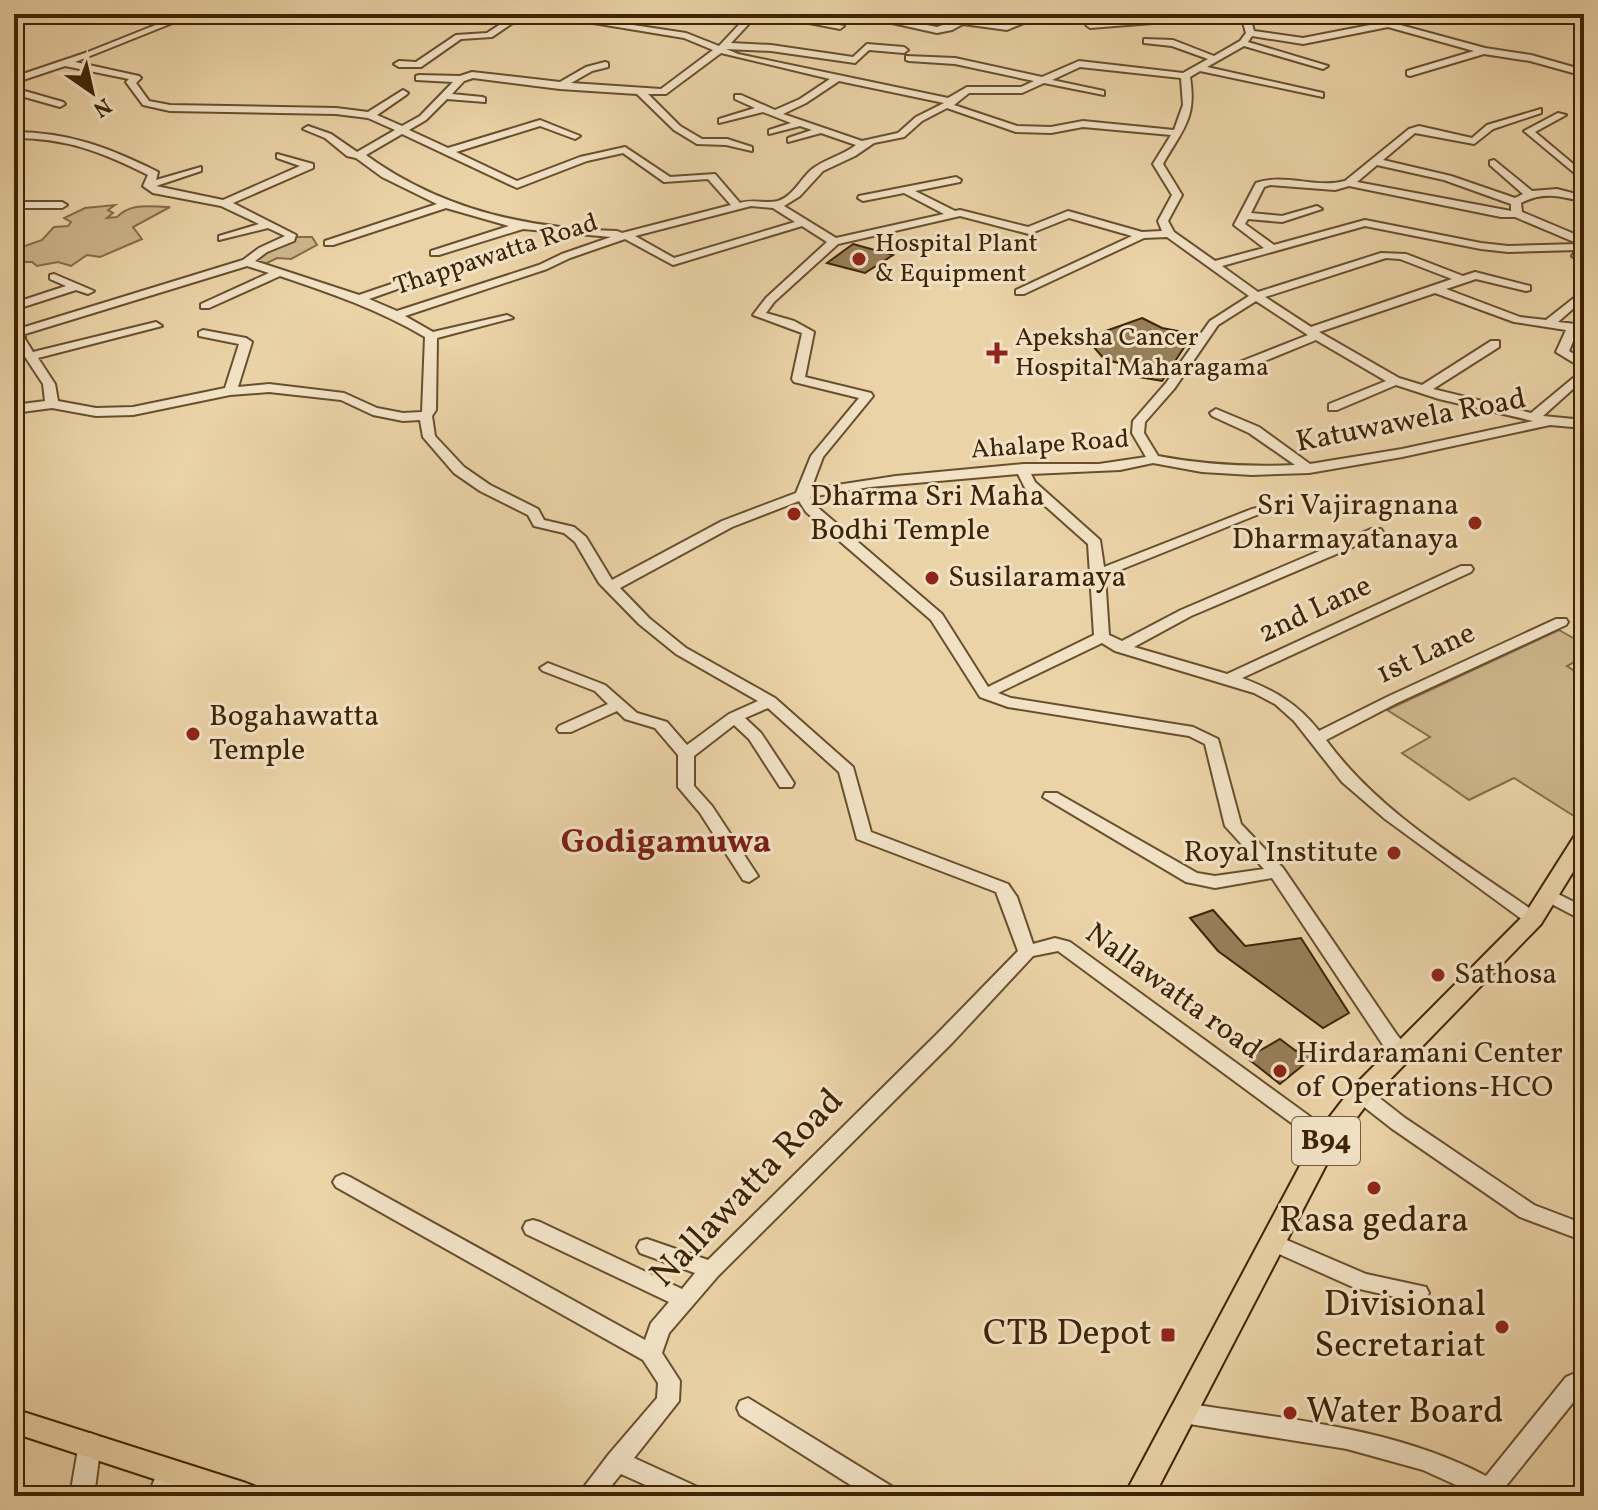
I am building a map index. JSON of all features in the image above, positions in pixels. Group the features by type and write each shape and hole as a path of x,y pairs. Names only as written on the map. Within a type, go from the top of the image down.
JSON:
{"main road":[{"name":"B94","path":"1139,1496 1275,1243 1327,1139 1361,1094 1533,919 1584,837"},
{"path":"14,1421 90,1443 164,1483 246,1496"}],"street":[{"path":"14,80 191,14"},
{"path":"399,64 418,65 459,37 489,35 522,14"},
{"path":"543,14 686,36 722,48 735,56 949,104 1016,129 1051,130 1083,124 1179,133"},
{"path":"766,14 840,26"},
{"path":"856,14 900,25 949,28 999,37"},
{"path":"949,28 962,21 1007,27 1041,14"},
{"path":"1250,33 1303,41 1382,24 1412,14"},
{"path":"1090,25 1245,15 1250,33"},
{"path":"419,78 461,79 478,74 641,93 663,92 722,48 751,18 805,31"},
{"path":"1382,24 1584,73"},
{"path":"776,205 794,198 820,169 841,161 871,140 901,135 919,119 949,104 967,90 1022,90 1079,64 1185,76 1243,43 1250,33"},
{"path":"1147,41 1173,43 1215,59"},
{"path":"1243,43 1323,66"},
{"path":"722,48 771,48 855,60 867,47 955,61 1039,82 1101,93"},
{"path":"1410,73 1484,51"},
{"path":"65,63 136,78 131,82 146,103 170,108 336,111 370,115 509,183 521,185 584,159 625,150 668,180 711,176 737,206"},
{"path":"543,92 563,85 589,69 605,65"},
{"path":"1199,68 1320,95"},
{"path":"1185,76 1189,111 1179,133 1158,164 1177,195 1163,221 1169,234 1313,333 1395,381 1550,421"},
{"path":"775,114 803,101 837,78"},
{"path":"359,155 423,118 461,79"},
{"path":"1275,97 1287,88"},
{"path":"14,91 60,104"},
{"path":"370,115 403,93"},
{"path":"641,93 677,128 700,142 727,142 748,149"},
{"path":"446,96 482,100"},
{"path":"738,97 775,114 863,144"},
{"path":"722,121 763,109"},
{"path":"1273,249 1239,225 1264,183 1335,187 1349,183 1419,129 1474,141 1490,127 1538,111"},
{"path":"1561,115 1529,131 1584,178"},
{"path":"447,152 540,123 575,136"},
{"path":"772,132 799,123"},
{"path":"308,129 328,136 351,154 359,155 415,191 448,204 552,232 629,235 762,202 776,205 834,242"},
{"path":"791,140 821,130"},
{"path":"14,135 38,134 96,144 114,157 154,174 148,186"},
{"path":"224,203 309,166 281,156"},
{"path":"1374,161 1447,178 1516,208 1584,246"},
{"path":"1494,163 1529,194"},
{"path":"148,186 197,169"},
{"path":"863,198 956,180"},
{"path":"1349,183 1501,214 1516,208 1529,194 1552,190 1584,199"},
{"path":"52,404 49,384 19,339 19,332 26,327 62,321 118,300 247,262 263,250 290,239 291,235 224,203 157,191 148,186"},
{"path":"905,190 953,214"},
{"path":"329,243 448,204"},
{"path":"14,205 62,205"},
{"path":"1244,215 1282,219 1317,209"},
{"path":"1169,234 1142,235 1068,214 1029,231 960,213 834,242 770,300 759,315 790,323 808,332 798,379 867,396 817,456 802,495 811,509 937,617 985,694 1008,702 1116,718 1203,736 1212,742 1233,826 1277,872 1390,1040 1402,1051"},
{"path":"629,235 673,262 806,222"},
{"path":"1214,265 1365,223 1508,249 1584,246"},
{"path":"223,238 269,224"},
{"path":"435,253 522,225"},
{"name":"Thappawatta Road","path":"247,262 359,299 396,315 629,235"},
{"path":"1020,292 1142,235"},
{"path":"1584,246 1577,256 1584,262"},
{"path":"1257,296 1385,255 1402,256 1461,279"},
{"path":"205,306 278,273"},
{"path":"1236,368 1313,333 1461,279 1484,275 1526,288"},
{"path":"14,307 82,289 54,277"},
{"path":"359,299 416,279"},
{"path":"1435,289 1506,316 1578,328 1562,352 1584,365"},
{"path":"1547,325 1584,293"},
{"name":"Ahalape Road","path":"612,586 764,508 802,495 1024,468 1128,465 1152,459 1152,453 1138,433 1136,427 1139,421 1170,386 1214,323 1257,296"},
{"path":"396,315 431,336 507,318"},
{"path":"30,356 156,326"},
{"path":"203,334 246,342 230,391"},
{"path":"431,336 430,410 426,416 429,437 459,470 485,488 533,512 539,523 569,530 581,540 604,580 644,621 681,651 770,701 847,770 863,835 1002,888 1027,952"},
{"path":"1423,390 1495,344"},
{"path":"1535,416 1584,373"},
{"path":"1333,407 1395,381"},
{"path":"14,409 52,404 96,412 133,411 230,391 269,388 344,397 373,411 403,417 426,416"},
{"path":"1216,413 1254,430 1309,469"},
{"name":"Katuwawela Road","path":"1152,459 1213,469 1309,469 1550,421 1584,424"},
{"path":"1024,468 1025,479 1030,485 1095,543 1102,637"},
{"path":"1098,574 1257,512"},
{"path":"1120,648 1186,613 1376,532"},
{"name":"2nd Lane","path":"1228,679 1466,569"},
{"name":"1st Lane","path":"1316,739 1392,700 1561,622"},
{"path":"985,694 1102,637"},
{"path":"1102,637 1120,648 1228,679 1282,702 1296,713 1347,778 1387,812 1533,919"},
{"path":"548,668 588,681 631,716 661,725 686,754 686,787 706,810 749,876"},
{"path":"686,754 735,717 770,701"},
{"path":"565,729 618,705"},
{"path":"735,717 755,736 786,783"},
{"path":"1051,797 1192,878 1215,882 1277,872"},
{"path":"1550,896 1584,915"},
{"name":"Nallawatta road","path":"1027,952 1055,944 1064,946 1327,1139"},
{"name":"Nallawatta Road","path":"651,1354 659,1329 711,1270 934,1050 1027,952"},
{"path":"1361,1094 1527,1211 1584,1233"},
{"path":"343,1182 651,1354 669,1381 668,1401 589,1496"},
{"path":"533,1228 685,1300"},
{"path":"1275,1243 1363,1282 1418,1293"},
{"path":"647,1247 711,1270"},
{"path":"1183,1413 1390,1448 1449,1468 1496,1492 1581,1384"},
{"path":"748,1408 888,1496"},
{"path":"82,1496 90,1443"},
{"path":"617,1461 694,1496"}],"shaded area":[{"path":"115,205 108,210 113,213 107,218 117,217 135,207 170,207 133,227 142,239 100,257 87,255 71,266 58,262 37,266 32,262 14,262 14,250 42,240 54,227 68,226 71,222 64,218 85,208"},
{"path":"294,237 312,237 317,245 291,259 277,258 263,265 253,261 266,250"},
{"path":"1559,630 1584,644 1584,657 1567,666 1584,677 1584,810 1577,818 1514,778 1469,800 1402,753 1430,737 1387,710"}],"building":[{"name":"Hospital Plant & Equipment","path":"853,244 893,255 865,273 827,263"},
{"path":"1142,318 1162,328 1193,334 1162,381 1139,377 1145,368 1105,360 1086,338"},
{"path":"1213,910 1245,946 1301,938 1349,1013 1323,1028 1218,951 1190,918"},
{"name":"Hirdaramani Center of Operations-HCO","path":"1280,1039 1296,1051 1302,1048 1313,1057 1280,1084 1247,1058"}],"place":[{"name":"Hospital Plant & Equipment","path":"859,259"},
{"name":"Apeksha Cancer Hospital Maharagama","path":"997,353"},
{"name":"Dharma Sri Maha Bodhi Temple","path":"794,514"},
{"name":"Sri Vajiragnana Dharmayatanaya","path":"1475,523"},
{"name":"Susilaramaya","path":"932,578"},
{"name":"Bogahawatta Temple","path":"193,734"},
{"name":"Royal Institute","path":"1394,853"},
{"name":"Sathosa","path":"1438,975"},
{"name":"Hirdaramani Center of Operations-HCO","path":"1280,1071"},
{"name":"Rasa gedara","path":"1374,1188"},
{"name":"Divisional Secretariat","path":"1502,1327"},
{"name":"CTB Depot","path":"1168,1335"},
{"name":"Water Board","path":"1290,1413"}],"district":[{"name":"Godigamuwa","path":"666,843"}]}
